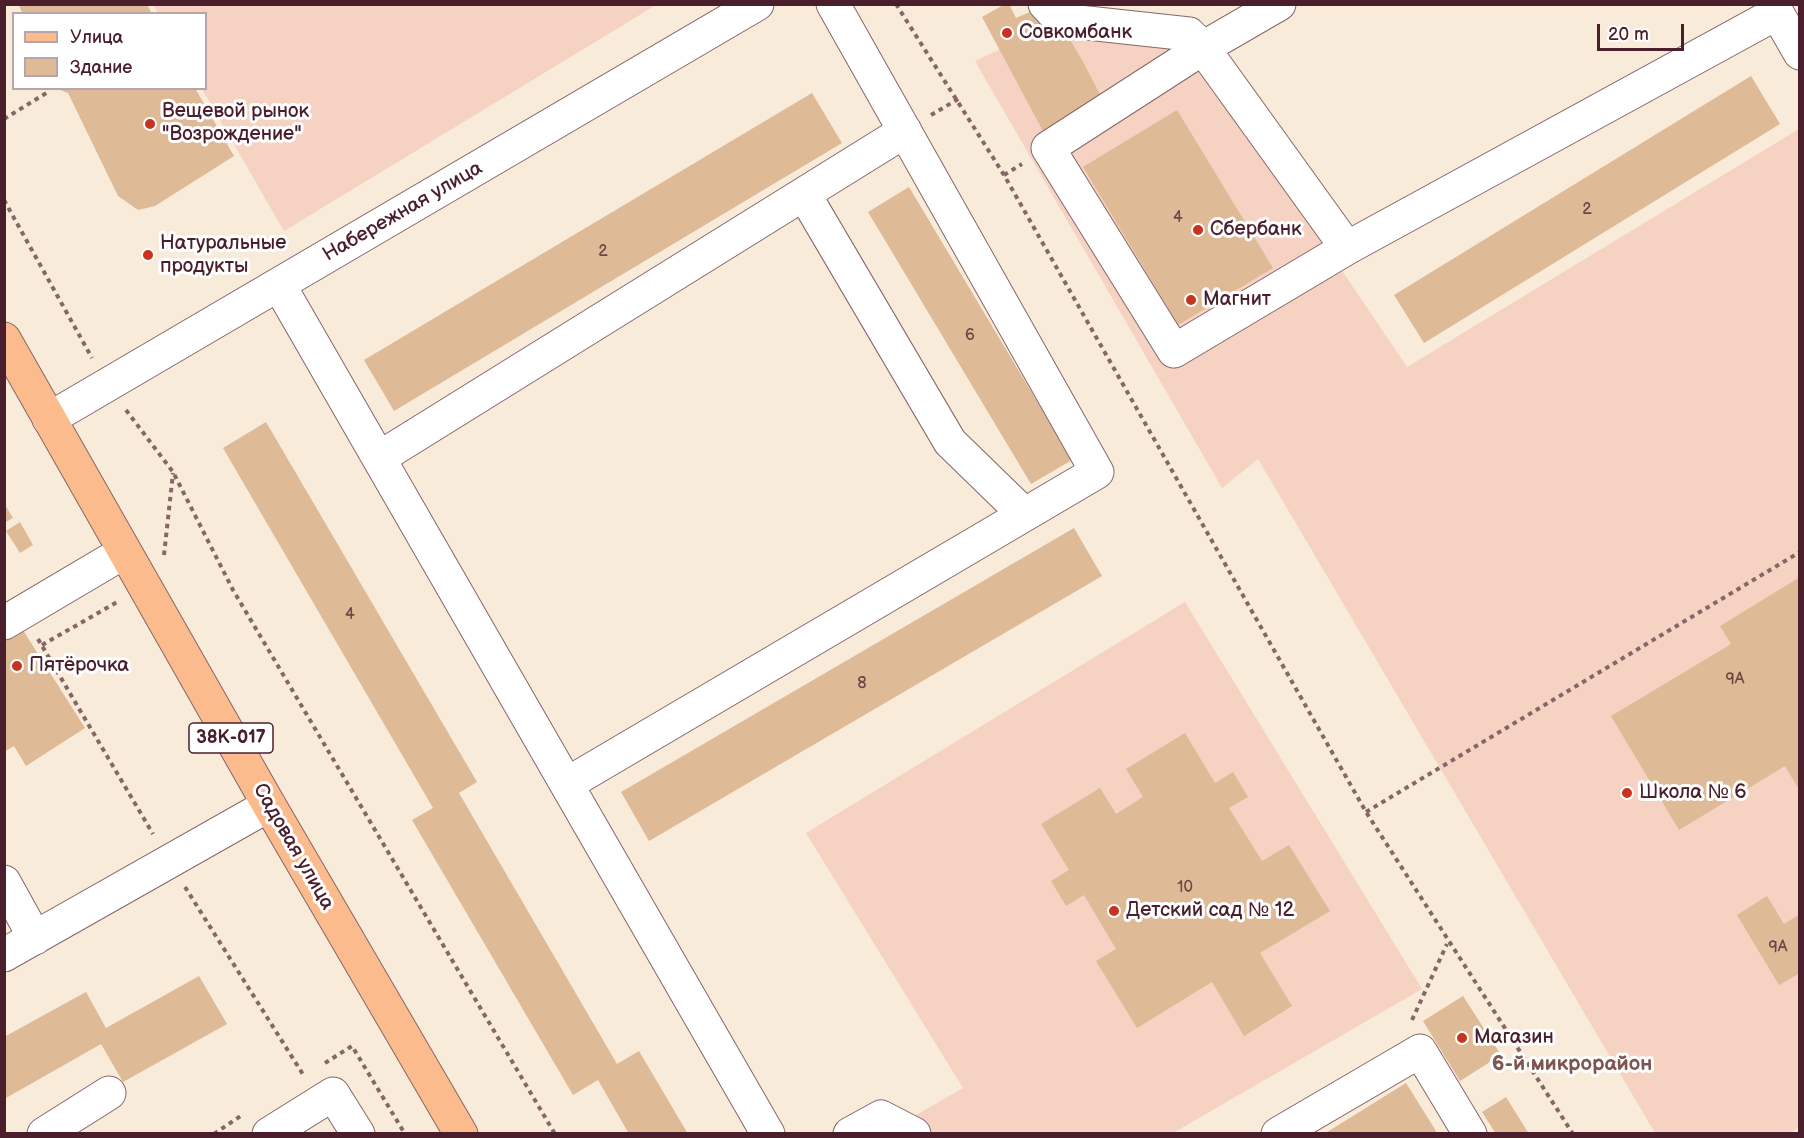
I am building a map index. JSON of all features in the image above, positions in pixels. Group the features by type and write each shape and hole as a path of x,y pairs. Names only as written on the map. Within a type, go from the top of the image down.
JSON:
{"main road":[{"name":"Садовая улица","path":"4,339 269,806 461,1134"}],"street":[{"name":"Набережная улица","path":"49,419 757,4"},
{"path":"567,784 1097,472 833,4"},
{"path":"1045,4 1060,20 1189,34 1203,48 1347,248"},
{"path":"1279,4 1203,48 1048,148 1174,351 1347,248 1775,9 1800,53"},
{"path":"379,458 905,131"},
{"path":"804,194 950,442 1024,514"},
{"path":"279,285 768,1134"},
{"path":"13,617 124,552"},
{"path":"4,955 269,806"},
{"path":"4,882 35,938"},
{"path":"1278,1134 1420,1050 1470,1134"},
{"path":"44,1134 109,1093"},
{"path":"269,1134 333,1094 358,1134"},
{"path":"850,1134 881,1117 914,1134"}],"path":[{"path":"897,4 1004,175 1366,812 1573,1134"},
{"path":"4,118 48,92"},
{"path":"4,200 107,385 173,472 233,590 555,1134"},
{"path":"1366,812 1800,552"},
{"path":"13,617 305,1076"},
{"path":"1391,1067 1447,944"}],"shaded area":[{"path":"153,5 656,5 284,231 203,90 207,90 207,12 157,12"},
{"name":"Школа № 6","path":"1045,28 1180,49 1227,100 1407,367 1799,129 1799,1127 1789,1134 1655,1133 1258,459 1222,488 975,61"},
{"name":"Детский сад № 12","path":"1185,602 1422,989 1173,1133 885,1133 963,1088 806,833"}],"building":[{"path":"18,4 147,4 151,12 22,12"},
{"path":"1009,4 1016,18 1032,11 1066,33 1103,100 1043,131 982,17"},
{"path":"1751,76 1780,124 1424,343 1394,295"},
{"name":"Вещевой рынок \"Возрождение\"","path":"60,90 196,90 234,156 155,206 138,210 118,196 68,93"},
{"path":"812,93 842,143 394,411 364,360"},
{"path":"1177,110 1273,268 1178,325 1083,167"},
{"path":"909,187 1072,460 1031,484 868,212"},
{"path":"266,422 477,782 459,793 617,1064 639,1051 688,1134 629,1134 598,1080 573,1095 412,820 433,808 223,448"},
{"path":"4,503 13,518 4,523"},
{"path":"20,522 33,545 20,553 6,531"},
{"path":"1074,528 1102,576 649,841 621,792"},
{"path":"1800,577 1800,791 1785,766 1679,830 1611,716 1731,644 1720,626"},
{"path":"21,627 85,728 26,766 14,746 4,752 4,637"},
{"path":"1185,733 1215,783 1233,772 1248,797 1229,808 1262,861 1289,845 1330,911 1260,953 1292,1006 1244,1036 1212,982 1137,1028 1096,961 1116,949 1084,895 1066,906 1051,881 1069,870 1041,824 1100,788 1116,814 1143,797 1126,769"},
{"path":"1767,896 1784,924 1800,914 1800,973 1779,985 1737,915"},
{"path":"199,976 227,1024 123,1082 101,1044 6,1098 4,1037 86,992 106,1028"},
{"name":"Магазин","path":"1463,996 1501,1055 1460,1081 1423,1021"},
{"path":"1406,1083 1436,1131 1432,1134 1324,1134"},
{"path":"1506,1097 1529,1134 1496,1134 1482,1112"}],"place":[{"name":"Совкомбанк","path":"1007,33"},
{"name":"Вещевой рынок \"Возрождение\"","path":"150,124"},
{"name":"Сбербанк","path":"1198,230"},
{"name":"Натуральные продукты","path":"148,255"},
{"name":"Магнит","path":"1191,300"},
{"name":"Пятёрочка","path":"17,666"},
{"name":"Школа № 6","path":"1627,793"},
{"name":"Детский сад № 12","path":"1114,911"},
{"name":"Магазин","path":"1462,1038"}],"district":[{"name":"6-й микрорайон","path":"1572,1065"}]}
